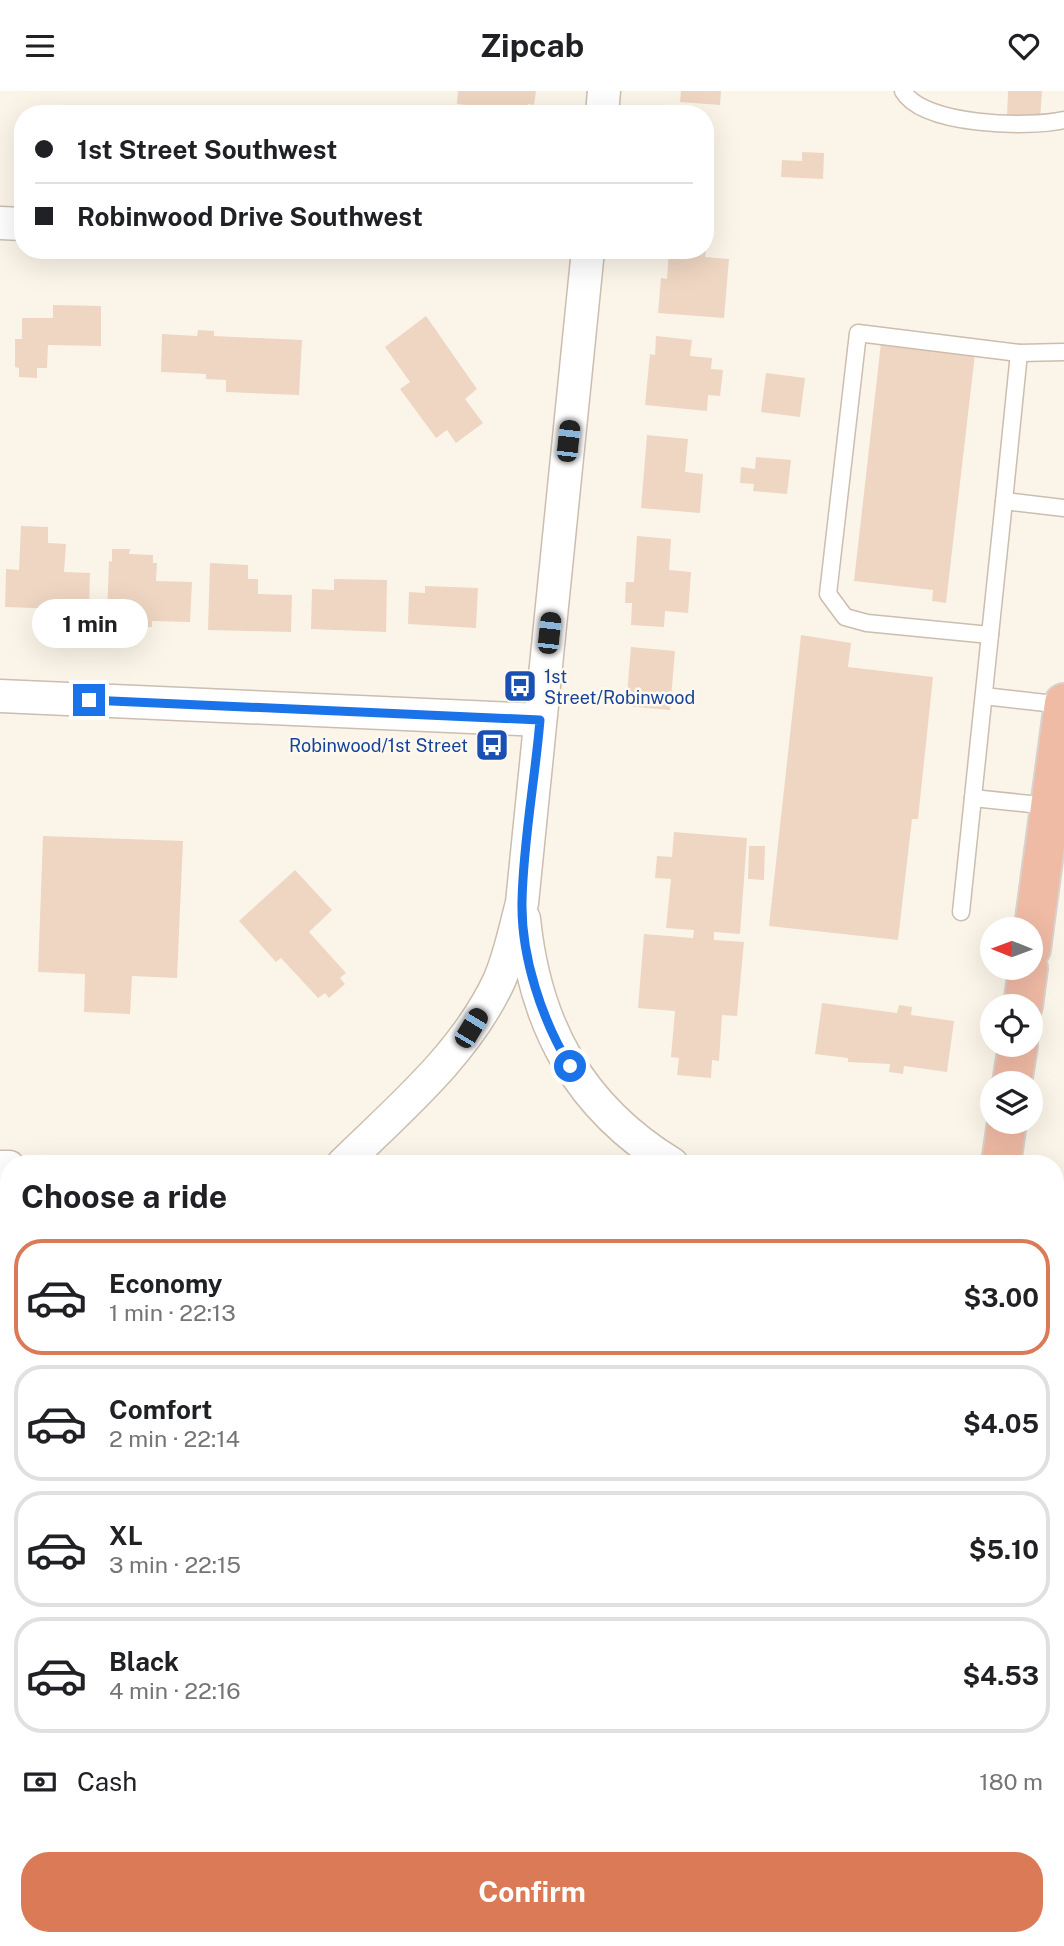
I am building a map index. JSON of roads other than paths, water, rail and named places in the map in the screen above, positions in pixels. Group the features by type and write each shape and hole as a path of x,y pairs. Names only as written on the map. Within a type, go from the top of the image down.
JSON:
{"highway":[{"path":"1035,917 1064,704"},
{"path":"1002,1155 1005,1134"}],"street":[{"path":"351,1155 404,1104 471,1028 499,981 522,904 587,259"},
{"path":"0,696 540,720"},
{"path":"522,904 534,983 558,1047 582,1085 610,1118 660,1155"}],"lane":[{"path":"903,91 906,97 929,110 984,123 1044,124 1064,120"},
{"path":"990,635 867,623 845,617 828,594 858,333 1019,353 1064,352"},
{"path":"961,912 1019,353"},
{"path":"1004,501 1064,508"},
{"path":"984,696 1064,704"},
{"path":"972,798 1050,806"}],"place":[{"name":"1st Street/Robinwood","path":"520,686"},
{"name":"Robinwood/1st Street","path":"492,745"}]}
